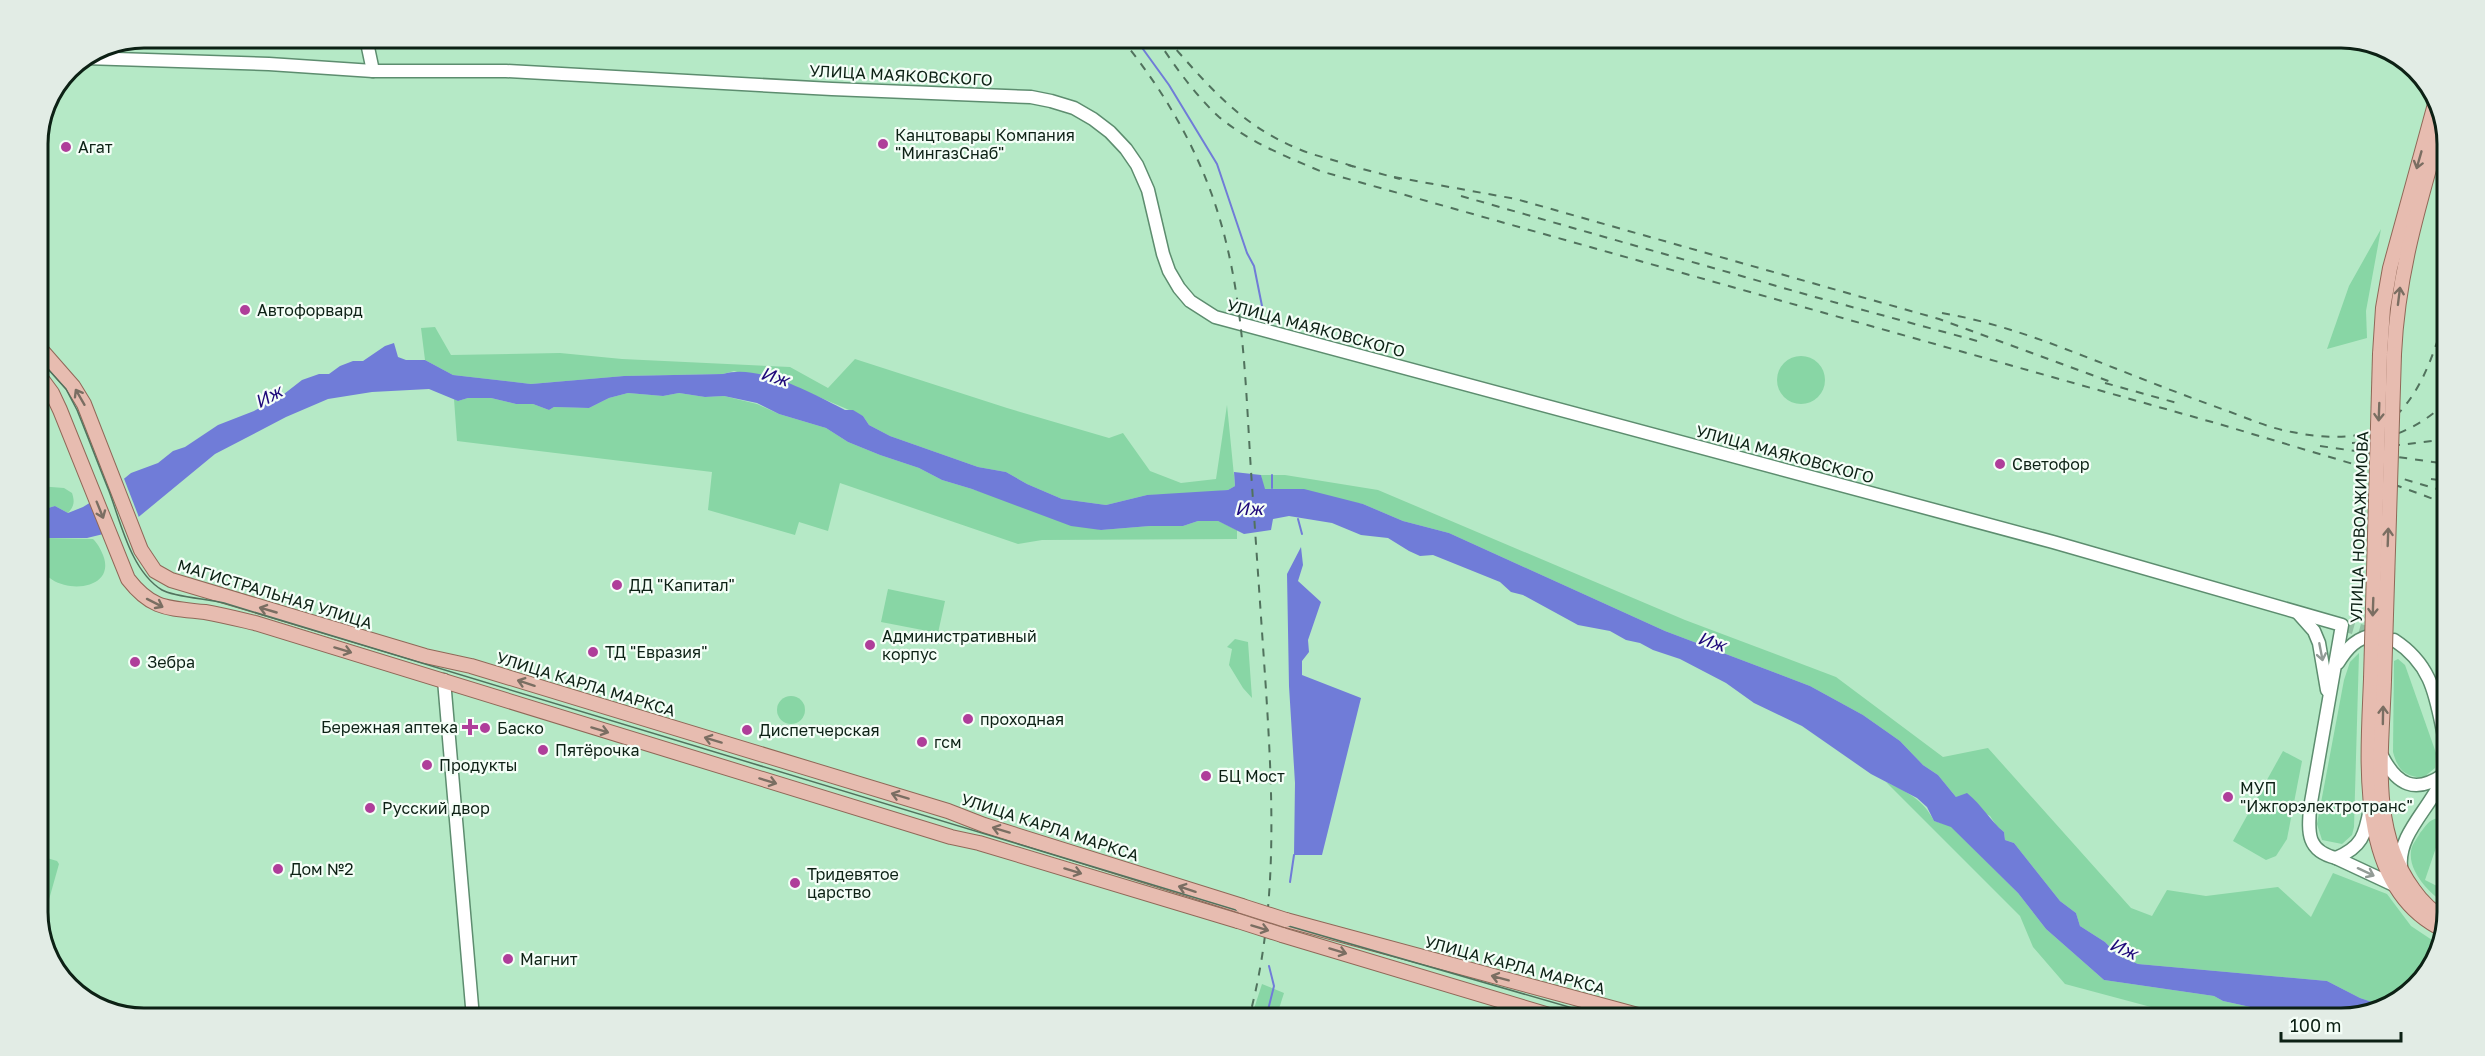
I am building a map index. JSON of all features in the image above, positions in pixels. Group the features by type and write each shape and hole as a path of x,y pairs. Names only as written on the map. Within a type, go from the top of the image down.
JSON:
{"main road":[{"path":"368,48 374,71"},
{"name":"УЛИЦА МАЯКОВСКОГО","path":"101,59 269,64 374,71 571,74 832,89 1031,97 1051,101 1074,108 1093,119 1110,132 1126,149 1137,165 1148,190 1169,271 1190,301 1215,317 2053,542 2342,625 2334,669"},
{"name":"УЛИЦА НОВОАЖИМОВА","path":"2432,114 2390,268 2383,308 2387,354 2371,808 2380,850 2396,886 2422,918 2436,925"},
{"name":"УЛИЦА НОВОАЖИМОВА","path":"2387,354 2407,250 2437,141"},
{"name":"МАГИСТРАЛЬНАЯ УЛИЦА","path":"48,358 79,395 141,550 155,571 185,586 443,661"},
{"name":"МАГИСТРАЛЬНАЯ УЛИЦА","path":"48,388 120,559 139,593 153,604 168,609 223,615 255,623 444,680"},
{"path":"2297,612 2314,631 2319,643 2328,698"},
{"path":"2375,634 2348,646 2334,669 2308,828 2310,838 2319,851 2396,886"},
{"path":"2394,640 2418,659 2434,689 2437,703"},
{"path":"443,661 472,1008"},
{"name":"УЛИЦА КАРЛА МАРКСА","path":"443,661 471,666 956,813 984,825 1286,920 1612,1008"},
{"name":"УЛИЦА НОВОАЖИМОВА","path":"2377,679 2384,823 2401,871 2424,903 2437,912"},
{"name":"УЛИЦА КАРЛА МАРКСА","path":"444,680 466,690 1525,1008"},
{"path":"2382,756 2389,771 2406,783 2420,786 2429,784 2437,777"},
{"path":"2401,871 2402,845 2428,806 2437,788"},
{"path":"2336,858 2357,846 2367,827 2371,808"},
{"path":"951,837 956,813"}],"green space":[{"path":"2381,229 2366,311 2367,338 2327,349 2349,286"},
{"path":"435,327 451,355 560,353 622,359 790,367 828,388 855,359 1109,438 1123,433 1150,471 1181,483 1216,479 1227,405 1235,486 1228,490 1195,494 1147,495 1106,505 1062,499 1006,472 978,467 890,436 869,425 863,416 819,397 734,371 723,374 624,376 531,384 453,375 425,360 421,328"},
{"path":"1801,356 1818,363 1825,380 1818,397 1801,404 1784,397 1777,380 1784,363"},
{"path":"628,393 663,396 679,393 705,397 724,396 757,404 779,414 826,428 848,442 919,468 942,480 1101,530 1183,526 1198,521 1218,521 1237,530 1237,539 1042,540 1018,544 840,483 828,531 799,522 795,535 708,510 712,472 457,441 454,399 458,401 468,398 491,398 516,404 533,404 549,410 554,407 589,408 609,398"},
{"path":"1261,475 1285,475 1378,490 1685,620 1836,677 1943,757 1988,748 2131,908 2152,916 2167,890 2206,896 2278,887 2311,917 2333,873 2387,894 2411,926 2432,940 2430,949 2409,980 2394,992 2373,1002 2327,981 2138,964 2119,956 2105,942 2080,926 2076,913 2060,901 2014,843 2005,840 2004,832 1990,816 1956,797 1938,775 1923,765 1900,741 1863,715 1810,686 1665,631 1449,533 1403,521 1363,504 1264,489"},
{"path":"48,487 64,488 72,493 73,504 68,513 55,506 48,508"},
{"path":"48,538 93,539 103,555 105,568 101,578 91,584 79,586 66,585 48,576"},
{"path":"888,589 945,601 938,633 881,622"},
{"path":"1235,639 1248,642 1252,698 1229,665 1232,649 1227,647"},
{"path":"2359,653 2354,827 2352,835 2342,844 2322,840 2317,824 2344,680 2350,662"},
{"path":"2398,659 2405,665 2436,753 2435,768 2423,778 2406,774 2397,763 2393,752 2394,661"},
{"path":"791,696 801,700 805,710 801,720 791,724 781,720 777,710 781,700"},
{"path":"2283,751 2302,761 2287,839 2276,856 2266,860 2233,841"},
{"path":"1886,782 1920,802 1934,821 1951,826 2018,893 2046,929 2104,980 2214,996 2223,1001 2255,1008 2155,1008 2065,984 2033,947 2020,916"},
{"path":"2437,818 2437,845 2425,880 2437,886 2437,897 2417,875 2411,859 2413,844 2429,822"},
{"path":"48,858 59,864 48,903"},
{"path":"1262,984 1284,993 1279,1008 1254,1008"}],"water":[{"name":"Иж","path":"394,343 398,357 406,360 425,360 453,375 531,384 624,376 737,372 769,376 845,410 853,410 863,416 869,425 890,436 978,467 1006,472 1062,499 1106,505 1147,495 1228,490 1235,486 1234,472 1261,475 1265,489 1304,489 1363,504 1403,521 1449,533 1665,631 1810,686 1863,715 1900,741 1923,765 1938,775 1956,797 1967,793 1973,798 2004,832 2005,840 2014,843 2060,901 2076,913 2080,926 2105,942 2119,956 2138,964 2327,981 2373,1002 2341,1008 2255,1008 2223,1001 2214,996 2104,980 2046,929 2018,893 1951,827 1934,821 1927,807 1917,798 1871,774 1802,726 1754,703 1726,683 1680,659 1640,643 1626,640 1610,631 1578,625 1523,595 1511,592 1500,582 1433,555 1420,556 1388,538 1361,535 1332,523 1289,516 1273,519 1271,530 1244,534 1218,521 1198,521 1183,526 1101,530 1071,526 942,480 919,468 848,442 826,428 779,414 757,403 724,396 705,397 679,393 663,396 628,393 609,398 589,408 554,407 549,410 533,404 516,404 491,398 468,398 458,401 429,389 372,392 328,399 286,417 215,454 124,529 87,538 48,538 48,508 55,506 68,513 83,507 109,491 131,473 158,463 173,451 185,447 218,425 254,411 284,394 302,380 319,374 329,374 353,361 363,361 385,346"},
{"path":"1301,547 1303,565 1298,581 1321,602 1308,640 1309,652 1302,661 1302,675 1361,698 1322,855 1294,855 1295,783 1289,686 1287,574"}],"pier":[{"path":"123,476 140,520 125,532 105,537 90,499"}],"waterway":[{"path":"1142,48 1169,85 1217,164 1247,253 1254,266 1263,311"},
{"path":"1272,475 1272,488"},
{"path":"1298,519 1302,534"},
{"path":"1290,882 1294,855"},
{"path":"1268,1008 1274,986 1269,966"}],"tunnel":[{"path":"2342,625 2378,635"}],"tram line":[{"path":"48,369 66,389 77,410 135,559 151,582 162,590 224,603 1285,925 1572,1008"}],"railway":[{"path":"1129,48 1173,113 1204,174 1223,229 1237,297 1247,401 1268,731 1271,814 1271,855 1265,937 1251,1008"},
{"path":"1163,48 1193,89 1219,117 1255,141 1320,171 2219,424 2437,489"},
{"path":"1175,48 1211,88 1260,129 1301,150 1354,167"},
{"path":"1348,165 1400,179"},
{"path":"1394,177 1516,199 1939,319 2114,383"},
{"path":"1461,196 1981,342"},
{"path":"1942,313 2008,329 2069,350 2274,428 2329,437 2355,436 2389,422 2410,399 2419,385 2437,344"},
{"path":"2105,383 2177,403"},
{"path":"2352,443 2378,440 2404,431 2437,410"},
{"path":"2376,443 2401,445 2437,440"},
{"path":"2320,446 2437,463"},
{"path":"2379,479 2437,500"},
{"path":"2431,479 2437,480"}],"place":[{"name":"Канцтовары Компания \"МингазСнаб\"","path":"883,144"},
{"name":"Агат","path":"66,147"},
{"name":"Автофорвард","path":"245,310"},
{"name":"Светофор","path":"2000,464"},
{"name":"ДД \"Капитал\"","path":"617,585"},
{"name":"Административный корпус","path":"870,645"},
{"name":"ТД \"Евразия\"","path":"593,652"},
{"name":"Зебра","path":"135,662"},
{"name":"проходная","path":"968,719"},
{"name":"Бережная аптека","path":"470,727"},
{"name":"Баско","path":"485,728"},
{"name":"Диспетчерская","path":"747,730"},
{"name":"гсм","path":"922,742"},
{"name":"Пятёрочка","path":"543,750"},
{"name":"Продукты","path":"427,765"},
{"name":"БЦ Мост","path":"1206,776"},
{"name":"МУП \"Ижгорэлектротранс\"","path":"2228,797"},
{"name":"Русский двор","path":"370,808"},
{"name":"Дом №2","path":"278,869"},
{"name":"Тридевятое царство","path":"795,883"},
{"name":"Магнит","path":"508,959"}]}
